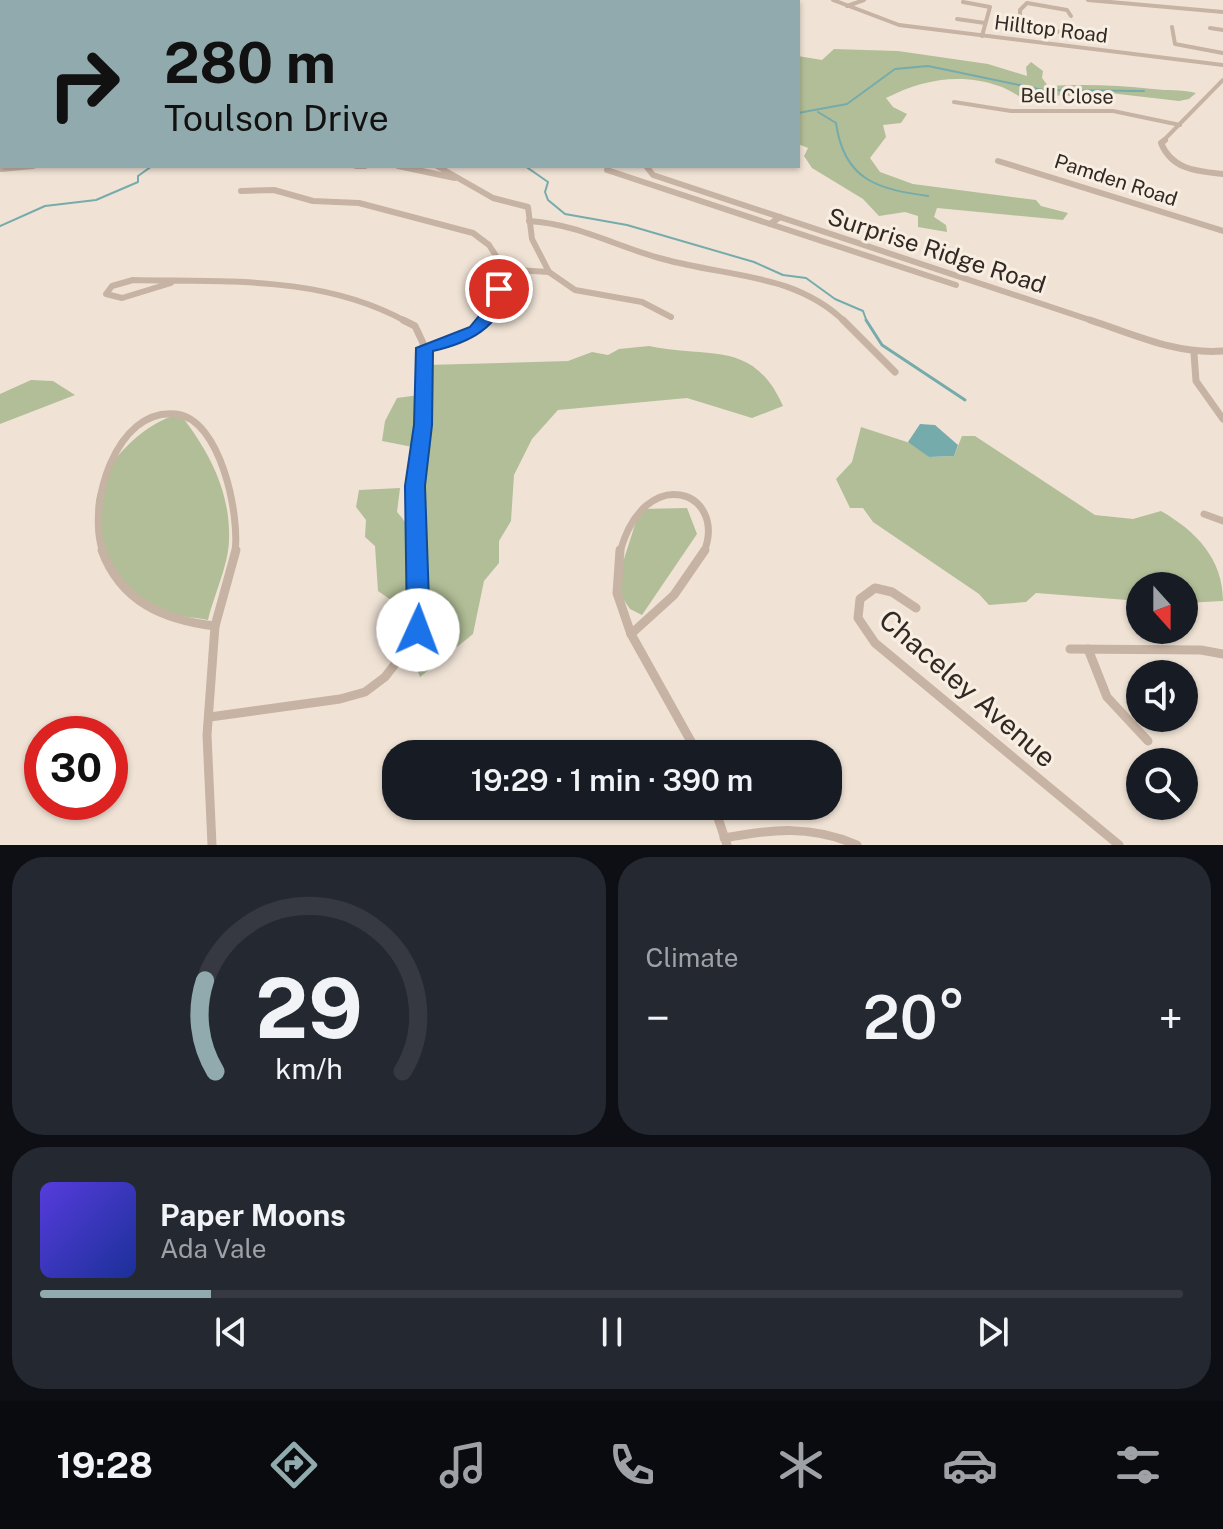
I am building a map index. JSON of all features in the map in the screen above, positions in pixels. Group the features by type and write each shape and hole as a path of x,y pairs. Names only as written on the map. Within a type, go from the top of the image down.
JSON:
{"street":[{"name":"Hilltop Road","path":"833,0 895,24 1223,65"},
{"path":"847,6 864,0"},
{"path":"1088,0 1223,14"},
{"path":"963,2 990,7 982,36"},
{"path":"1018,33 1020,10 1027,3 1070,10 1071,16"},
{"path":"1176,13 1223,14"},
{"path":"957,19 985,23"},
{"path":"1020,24 1071,32 1069,48"},
{"path":"1172,27 1175,44 1223,53"},
{"path":"1210,28 1223,30"},
{"path":"1223,80 1161,143 1168,158 1185,168 1223,174"},
{"name":"Bell Close","path":"954,102 1011,111 1113,111 1180,125"},
{"name":"Pamden Road","path":"998,161 1044,172 1223,231"},
{"path":"407,168 461,180"},
{"path":"440,168 493,198 528,207 532,239 549,272 560,284 649,304 671,317"},
{"name":"Surprise Ridge Road","path":"648,168 653,175 1194,353 1223,351"},
{"path":"607,170 956,285"},
{"path":"241,191 274,190 313,201 359,203 424,223 473,233 494,251 500,269 499,300 482,324 458,339 424,348"},
{"path":"770,224 780,217"},
{"path":"529,221 575,225 662,259 799,290 845,319 868,348 895,372"},
{"path":"500,269 549,272"},
{"path":"171,283 122,298 106,294 110,287 127,281 266,282 318,290 402,317 418,330 424,348 423,425 415,486 421,618 413,641 385,677 365,692 340,699 210,717"},
{"path":"1194,353 1192,367 1196,381 1223,419"},
{"path":"212,845 207,774 215,626 234,563 236,526 231,490 221,462 192,422 180,414 163,414 140,426 107,464 95,499 99,538 113,571 139,602 168,618 215,626"},
{"path":"630,634 679,591 703,551 708,523 701,507 685,496 666,494 650,501 629,521 619,546 614,583 630,634 675,707 691,740"},
{"path":"1204,514 1223,521"},
{"name":"Chaceley Avenue","path":"916,608 892,592 875,588 860,599 857,614 864,632 875,643 1119,845"},
{"path":"1070,649 1201,650 1223,654"},
{"path":"1088,649 1107,697 1148,741"},
{"path":"719,820 726,842 801,827 824,831 857,845"}],"green space":[{"path":"834,49 898,51 988,64 1027,76 1026,67 1031,62 1043,71 1042,78 1048,86 1113,86 1196,93 1189,99 1179,101 1101,92 1091,105 1075,96 1040,95 1037,100 1028,100 987,82 957,79 928,82 886,98 893,107 907,114 901,123 883,125 886,137 870,158 880,172 913,184 1036,200 1041,206 1068,213 1063,220 937,208 934,217 946,225 947,232 918,227 918,216 905,212 879,216 863,199 812,168 804,156 808,148 800,145 800,56 822,60"},
{"path":"649,346 710,353 744,361 758,370 771,385 783,406 752,418 687,398 558,410 532,439 514,475 511,521 499,541 499,563 484,581 473,634 420,677 411,654 426,620 415,486 423,449 382,441 385,421 397,398 426,394 426,365 568,361 592,352 608,355 619,349"},
{"path":"31,380 53,381 75,395 0,424 0,394"},
{"path":"180,414 216,473 229,523 226,560 208,620 161,611 136,599 108,557 96,517 96,500 101,483 122,452 150,427"},
{"path":"861,427 913,444 929,457 954,456 962,436 975,436 1095,515 1133,519 1161,511 1174,519 1196,537 1213,559 1222,586 1223,601 1198,602 1198,572 1126,572 1126,600 1036,593 1026,602 989,605 979,594 873,522 863,508 850,508 836,479 852,462"},
{"path":"400,488 397,512 413,537 416,555 408,583 414,600 401,607 378,591 375,546 365,537 366,520 356,507 359,490"},
{"path":"687,508 697,534 642,615 630,609 615,587 640,509"}],"water":[{"path":"920,424 935,425 958,445 954,456 929,457 908,442"}],"waterway":[{"path":"800,113 847,104 895,69 928,66 1043,90 1144,91"},
{"path":"818,112 836,123 847,157 866,178 893,190 928,196"},
{"path":"0,226 45,206 96,200 138,182 138,176 149,168"},
{"path":"528,168 548,182 545,192 548,200 565,214 627,225 754,262 783,275 806,278 835,299 863,311 867,321"},
{"path":"867,321 882,345 965,400"}],"route":[{"path":"418,630 421,618 415,486 423,425 424,348 453,341 476,330 497,304 499,289"}]}
